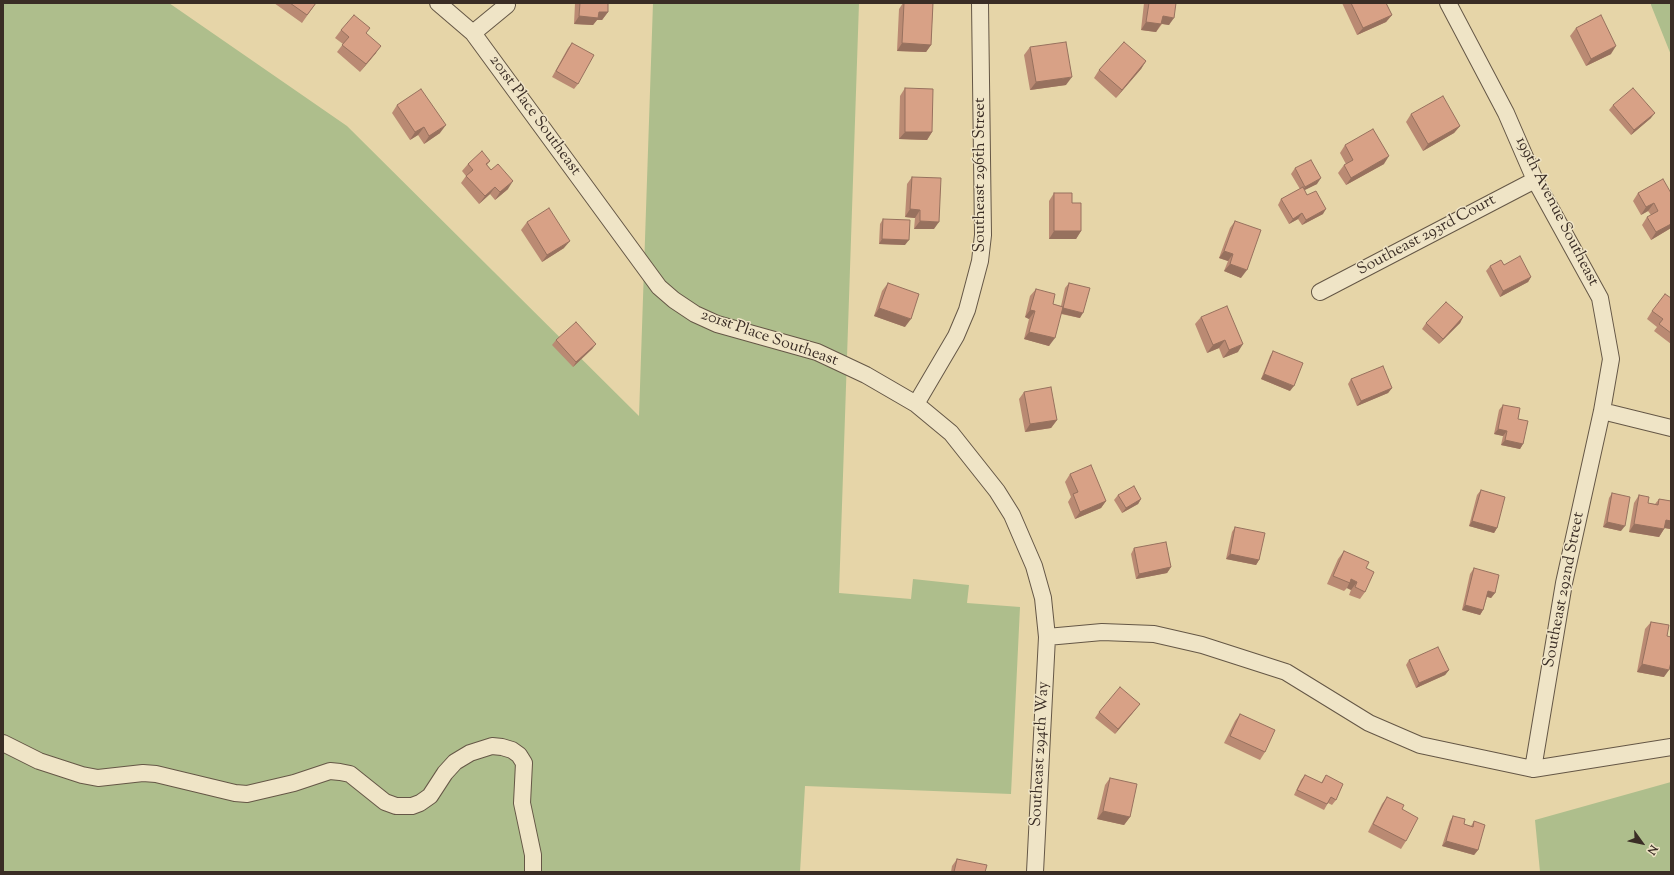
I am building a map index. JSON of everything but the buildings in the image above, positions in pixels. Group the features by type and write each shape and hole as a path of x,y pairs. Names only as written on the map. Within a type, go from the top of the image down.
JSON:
{"street":[{"name":"201st Place Southeast","path":"438,3 473,33 655,281 674,300 695,314 717,324 817,352 866,375 916,404 951,433 981,468 1012,515 1034,566 1042,598 1047,637"},
{"name":"Southeast 296th Street","path":"916,404 956,336 967,310 980,261 983,235 980,3"},
{"name":"199th Avenue Southeast","path":"1448,3 1506,113 1535,180 1600,298 1610,359 1602,411"},
{"path":"473,33 507,5"},
{"name":"Southeast 293rd Court","path":"1320,292 1535,180"},
{"path":"1602,411 1671,428"},
{"name":"Southeast 292nd Street","path":"1533,769 1564,583 1602,411"},
{"path":"1047,637 1102,632 1154,634 1202,645 1286,672 1369,723 1420,745 1533,769 1671,747"},
{"name":"Southeast 294th Way","path":"1035,872 1047,637"},
{"path":"3,743 39,761 82,775 98,778 135,774 156,774 247,794 294,783 330,771 340,772 350,774 385,802 396,806 412,806 420,803 430,796 445,773 455,762 470,753 492,746 502,747 512,750 519,755 524,763 522,803 533,855 534,872"}],"green space":[{"path":"3,3 169,3 347,126 639,416 653,3 859,3 839,593 911,599 913,579 969,585 967,603 1020,607 1011,794 805,786 800,872 3,872"},
{"path":"1651,3 1671,3 1671,55 1651,5"},
{"path":"1671,782 1671,872 1540,872 1535,820"}]}
